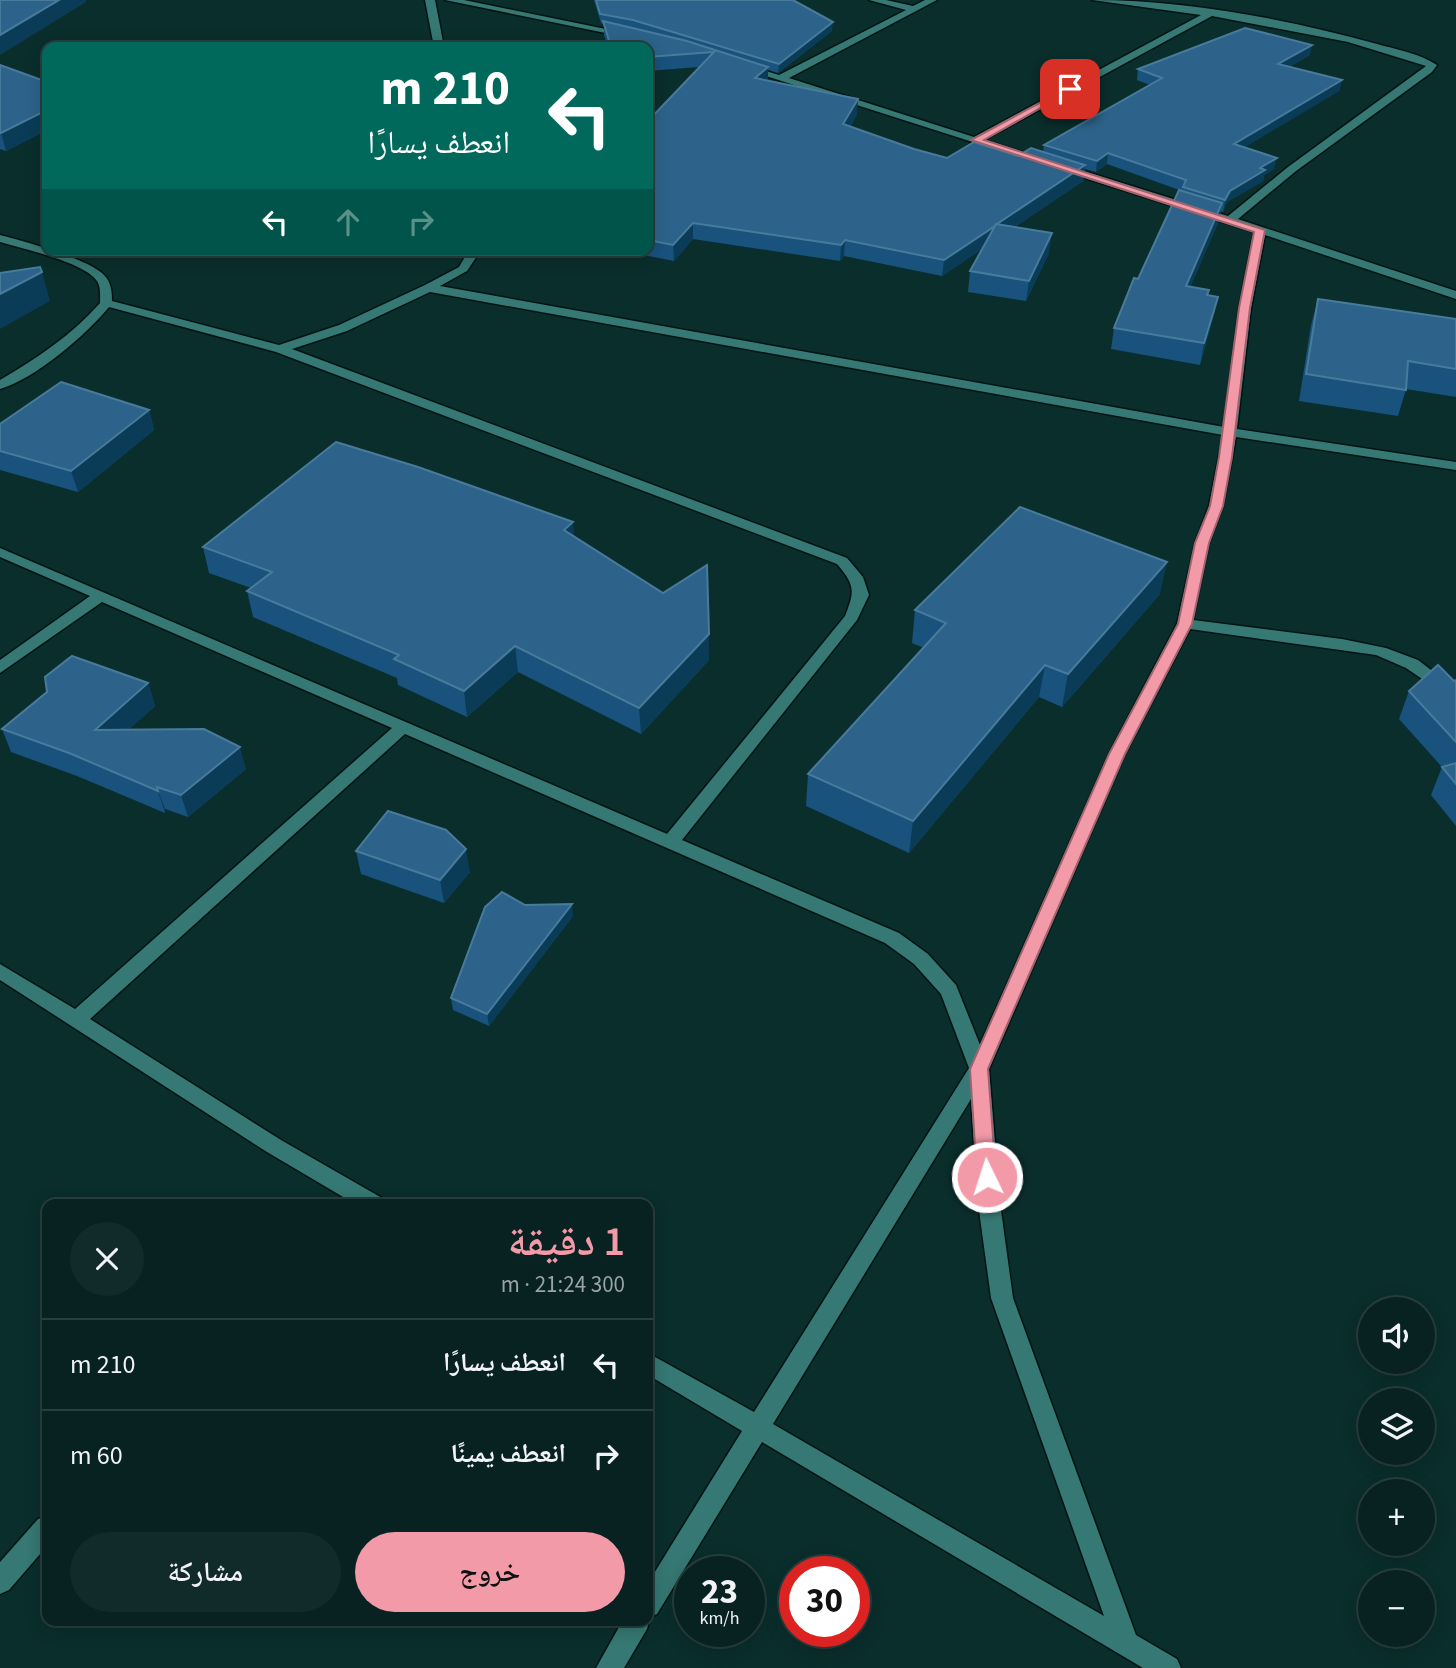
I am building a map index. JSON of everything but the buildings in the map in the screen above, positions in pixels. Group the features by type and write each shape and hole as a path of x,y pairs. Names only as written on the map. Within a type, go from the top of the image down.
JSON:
{"street":[{"path":"430,0 438,42"},
{"path":"450,0 633,36"},
{"path":"874,0 913,9"},
{"path":"780,79 932,0"},
{"path":"1097,0 1266,21 1370,44 1432,65 1429,70 1292,169 1229,221"},
{"path":"976,140 1211,13"},
{"path":"729,63 1456,295"},
{"path":"653,1597 979,1069 1117,754 1185,624 1202,543 1216,506 1230,432 1245,308 1259,230"},
{"path":"0,238 42,252"},
{"path":"0,384 68,342 90,324 106,303 106,286 99,275 52,256"},
{"path":"280,349 343,328 429,288 463,269 471,256"},
{"path":"429,288 1230,432 1456,466"},
{"path":"106,303 280,349 842,561 856,577 862,594 852,617 670,842"},
{"path":"0,552 892,938 921,959 949,990 979,1069 989,1203 1003,1298 1126,1643"},
{"path":"0,668 100,596"},
{"path":"1185,624 1342,644 1380,652 1412,664 1456,697"},
{"path":"76,1020 403,727"},
{"path":"0,971 274,1146 365,1199"},
{"path":"653,1366 1168,1668"},
{"path":"0,1581 42,1534"},
{"path":"610,1668 634,1626"}],"route":[{"path":"987,1177 979,1069 1117,754 1185,624 1202,543 1216,506 1226,457 1245,308 1259,230 976,140 1070,89"}]}
